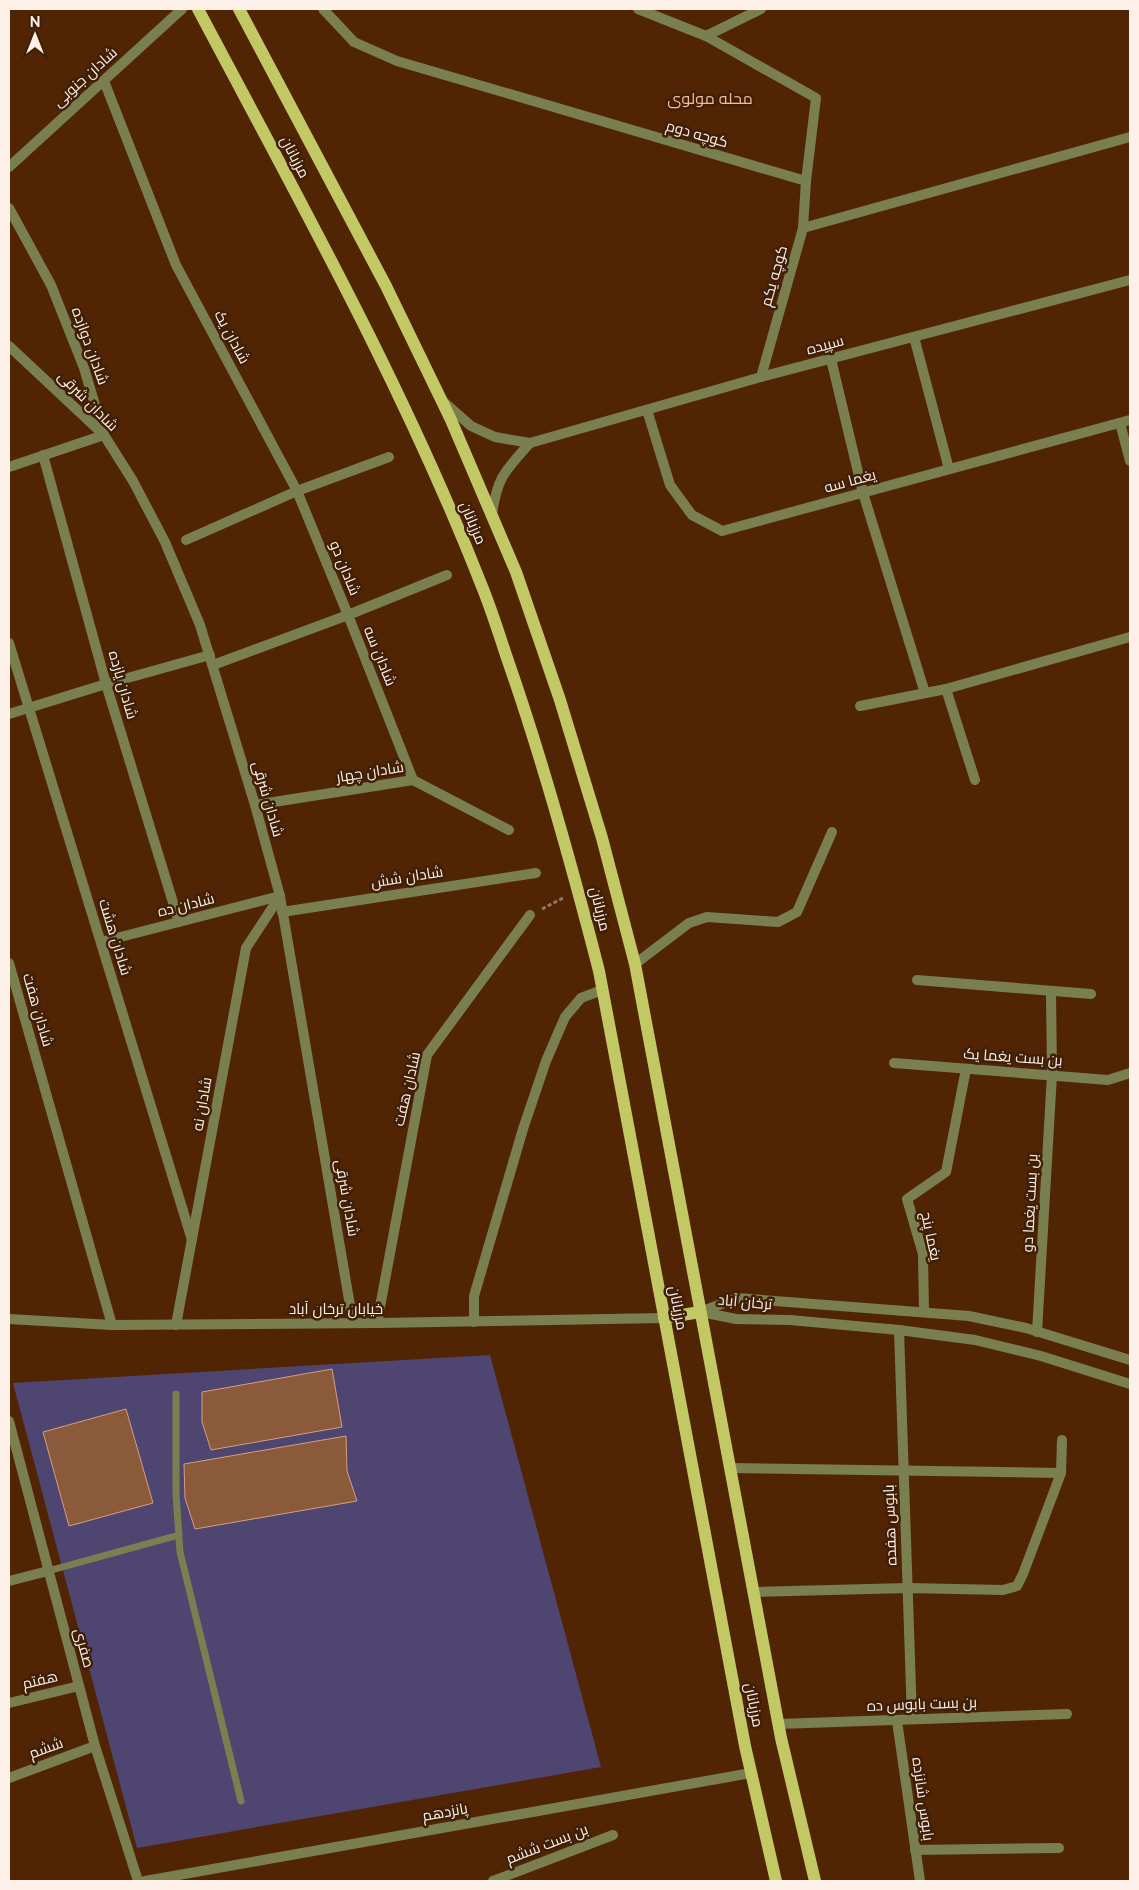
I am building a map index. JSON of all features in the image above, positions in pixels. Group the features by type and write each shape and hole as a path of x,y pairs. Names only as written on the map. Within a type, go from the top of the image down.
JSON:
{"main road":[{"name":"مرزبانان","path":"198,9 354,302 418,435 482,585 526,711 567,848 602,990 751,1773 776,1881"},
{"name":"مرزبانان","path":"239,9 386,286 442,401 516,572 560,700 602,838 634,964 778,1724 814,1881"},
{"path":"664,1318 700,1312"}],"street":[{"name":"شادان جنوبی","path":"9,167 182,9"},
{"name":"کوچه دوم","path":"323,9 354,42 397,61 806,182"},
{"path":"638,9 706,36 816,98 806,182"},
{"path":"706,36 761,9"},
{"name":"شادان یک","path":"104,81 176,265 297,491"},
{"path":"803,228 1130,137"},
{"name":"کوچه یکم","path":"761,377 803,228 806,182"},
{"name":"شادان دوازده","path":"9,208 51,285 84,368 104,435"},
{"name":"سپیده","path":"442,401 471,426 495,437 530,443 761,377 1130,280"},
{"path":"914,337 950,469"},
{"name":"شادان شرقی","path":"9,346 104,435 133,481 165,542 200,625 255,805 280,896 353,1324"},
{"path":"831,359 863,493 925,693"},
{"name":"یغما سه","path":"647,410 670,485 692,515 722,531 1130,420"},
{"path":"1120,423 1130,461"},
{"path":"9,467 104,435"},
{"path":"492,515 494,494 502,474 530,443"},
{"name":"شادان یازده","path":"43,455 106,684 179,922"},
{"path":"186,540 297,491 389,457"},
{"name":"شادان دو","path":"9,714 106,684 212,660 348,614 297,491"},
{"name":"شادان سه","path":"413,780 348,614 447,574"},
{"path":"860,706 946,689 1130,637"},
{"name":"شادان هشت","path":"9,643 192,1240"},
{"path":"946,689 974,780"},
{"name":"شادان چهار","path":"255,805 413,780 509,830"},
{"path":"634,964 689,923 707,917 778,922 797,912 832,832"},
{"name":"شادان شش","path":"282,912 536,872"},
{"name":"شادان ده","path":"101,942 280,896"},
{"name":"شادان نه","path":"176,1325 246,948 280,896"},
{"name":"شادان هفت","path":"377,1324 427,1054 530,915"},
{"name":"شادان هفت","path":"9,962 112,1326"},
{"path":"917,980 1091,994"},
{"path":"474,1322 474,1296 523,1129 546,1061 564,1016 581,998 602,990"},
{"name":"بن بست یغما دو","path":"1037,1332 1052,1075 1051,991"},
{"name":"بن بست یغما یک","path":"894,1063 1108,1080 1130,1073"},
{"name":"یغما پنج","path":"924,1312 923,1254 907,1199 946,1172 966,1069"},
{"name":"ترخان آباد","path":"700,1312 737,1298 969,1316 1037,1332 1130,1360"},
{"name":"ترخان آباد","path":"700,1312 736,1319 790,1320 899,1330 975,1340 1041,1356 1130,1384"},
{"name":"خیابان ترخان آباد","path":"9,1319 112,1326 377,1324 664,1318"},
{"name":"بابوس هفده","path":"899,1330 912,1719"},
{"name":"صفری","path":"10,1428 95,1746 138,1881"},
{"path":"753,1592 908,1588 1003,1590 1017,1586 1061,1473 1062,1440"},
{"path":"730,1468 1061,1473"},
{"path":"9,1581 48,1571"},
{"name":"هفتم","path":"9,1703 79,1686"},
{"name":"بن بست بابوس ده","path":"778,1724 1067,1714"},
{"name":"بابوس شانزده","path":"897,1720 920,1881"},
{"name":"ششم","path":"9,1778 95,1746"},
{"name":"پانزدهم","path":"145,1881 751,1773"},
{"name":"بن بست ششم","path":"493,1881 612,1835"},
{"path":"915,1850 1058,1848"}],"lane":[{"path":"176,1394 176,1494 180,1552 241,1801"},
{"path":"48,1571 179,1535"}],"path":[{"path":"530,915 578,890"}],"shaded area":[{"path":"490,1355 601,1767 137,1848 13,1383"}],"building":[{"path":"332,1369 342,1427 211,1450 202,1422 202,1392"},
{"path":"126,1409 153,1503 69,1526 43,1432"},
{"path":"346,1436 347,1471 357,1501 195,1529 185,1498 184,1464"}],"district":[{"name":"محله مولوی","path":"710,98"}]}
